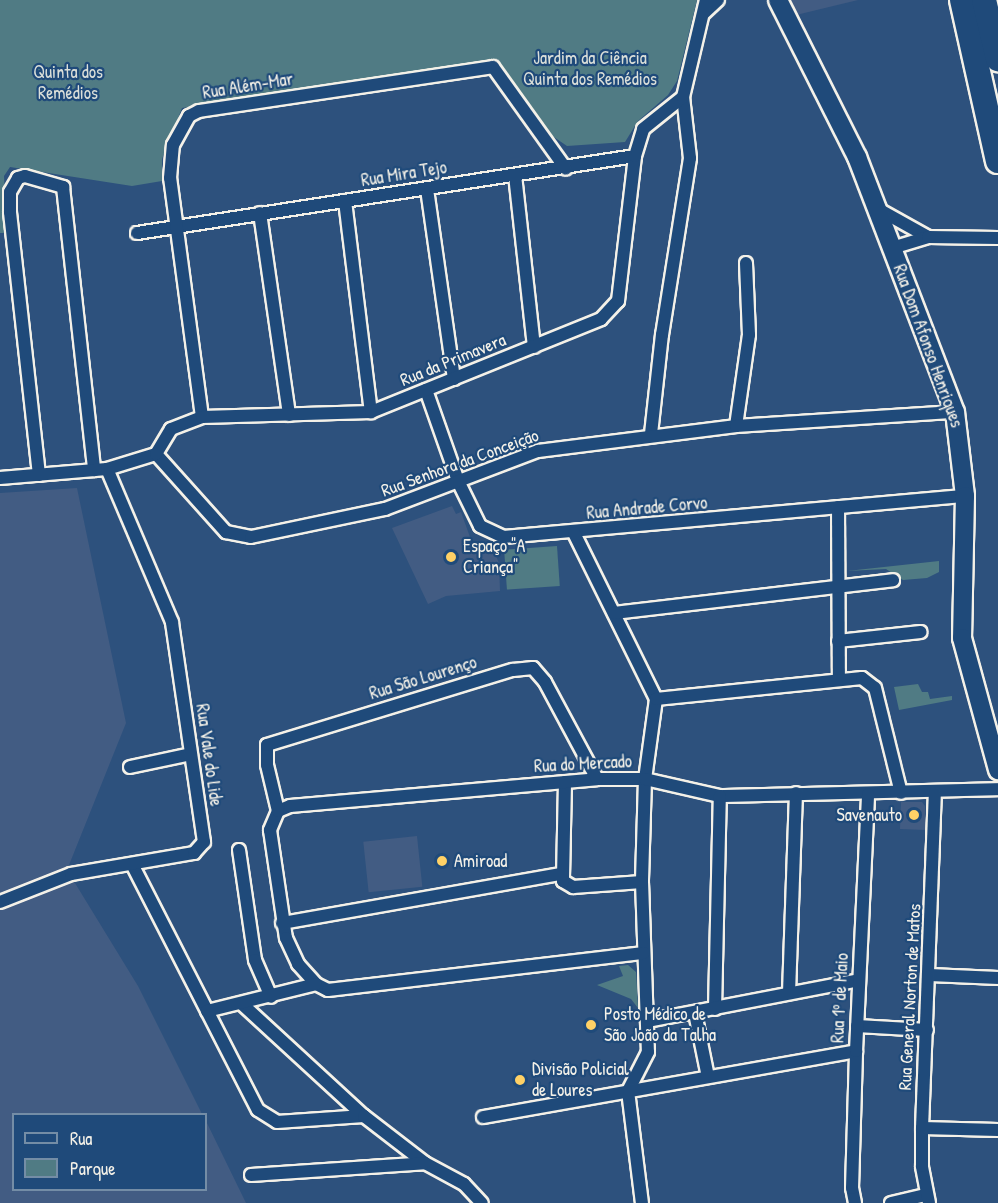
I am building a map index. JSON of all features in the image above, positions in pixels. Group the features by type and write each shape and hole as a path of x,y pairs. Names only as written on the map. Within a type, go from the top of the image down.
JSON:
{"highway":[{"path":"962,0 998,161"},
{"path":"984,0 998,59"}],"street":[{"path":"651,434 662,335 690,158 683,97 706,0"},
{"path":"701,16 718,0"},
{"name":"Rua Dom Afonso Henriques","path":"766,0 781,7 857,157 879,209 955,412 965,496 962,638 998,770"},
{"name":"Rua Além-Mar","path":"201,417 179,225 170,178 173,146 182,124 199,111 493,67 566,169"},
{"name":"Rua da Primavera","path":"156,454 171,429 201,417 371,412 601,319 618,301 635,156 643,129 683,97"},
{"name":"Rua Mira Tejo","path":"137,233 566,169 635,156"},
{"path":"515,175 534,347"},
{"path":"39,475 10,212 10,192 18,178 60,184 94,470"},
{"path":"427,189 454,379"},
{"path":"345,201 371,412"},
{"path":"879,209 928,237"},
{"path":"260,213 290,415"},
{"path":"892,248 928,237 998,238"},
{"path":"736,426 749,335 746,263"},
{"name":"Rua Andrade Corvo","path":"426,390 458,481 480,526 504,537 574,533 965,496"},
{"name":"Rua Senhora da Conceição","path":"156,454 226,532 251,537 385,510 538,451 651,434 736,426 955,412"},
{"path":"0,478 107,469 156,454"},
{"name":"Rua Vale do Lide","path":"0,902 71,874 194,854 201,849 204,842 172,622 107,469"},
{"path":"838,507 836,590 839,680"},
{"path":"574,533 656,699 645,778 642,882 648,1052 628,1091 642,1203"},
{"path":"614,613 836,590 894,580"},
{"path":"838,641 921,632"},
{"name":"Rua São Lourenço","path":"278,811 267,765 267,745 513,670 533,668 545,682 597,779"},
{"path":"656,699 862,678 875,688 901,793"},
{"path":"130,767 191,753"},
{"name":"Rua do Mercado","path":"278,811 290,806 597,779 645,778 720,796 796,793 935,793 998,789"},
{"path":"565,782 561,874 573,887 642,882"},
{"path":"789,993 796,793"},
{"name":"Rua General Norton de Matos","path":"927,1199 922,1128 930,975 935,793"},
{"name":"Rua 1º de Maio","path":"855,1203 852,1188 856,1051 868,794"},
{"path":"715,1009 720,796"},
{"path":"278,811 270,830 282,923 298,964 316,984 328,990 644,953"},
{"path":"239,850 255,960 271,997"},
{"path":"132,864 258,1110 277,1122 364,1116"},
{"path":"282,923 561,874"},
{"path":"930,975 998,978"},
{"path":"647,1022 859,980"},
{"path":"207,1011 243,1004 316,984"},
{"path":"243,1004 364,1116 425,1163 464,1184 482,1203"},
{"path":"695,1013 708,1077"},
{"path":"857,1026 927,1030"},
{"path":"483,1117 856,1051"},
{"path":"922,1128 998,1130"},
{"path":"251,1175 425,1163"},
{"path":"891,1203 927,1199"}],"shaded area":[{"path":"788,0 858,0 796,15"},
{"path":"77,488 126,723 67,870 138,986 202,1113 12,1113 12,1191 207,1191 207,1123 246,1203 0,1203 0,493"},
{"name":"Espaço \"A Criança\"","path":"452,506 456,514 461,512 475,551 491,544 499,563 500,591 446,596 428,604 392,528"},
{"path":"901,802 922,802 925,806 926,830 900,829"},
{"path":"417,836 422,887 369,892 363,842"}],"green space":[{"name":"Jardim da Ciência Quinta dos Remédios","path":"0,0 697,0 677,81 668,95 638,121 625,142 567,146 548,133 497,59 182,108 162,159 162,181 132,186 10,167 4,176 7,233 0,233"},
{"path":"557,546 560,586 507,590 504,550"},
{"path":"939,561 939,572 927,578 903,580 886,569 847,571"},
{"path":"918,684 922,692 928,692 930,699 952,696 952,700 899,710 894,687"},
{"path":"628,965 636,972 638,1008 631,999 597,985 623,976 619,966"}],"place":[{"name":"Espaço \"A Criança\"","path":"451,557"},
{"name":"Savenauto","path":"914,815"},
{"name":"Amiroad","path":"442,861"},
{"name":"Posto Médico de São João da Talha","path":"591,1025"},
{"name":"Divisão Policial de Loures","path":"520,1080"}],"park label":[{"name":"Quinta dos Remédios","path":"68,83"}]}
